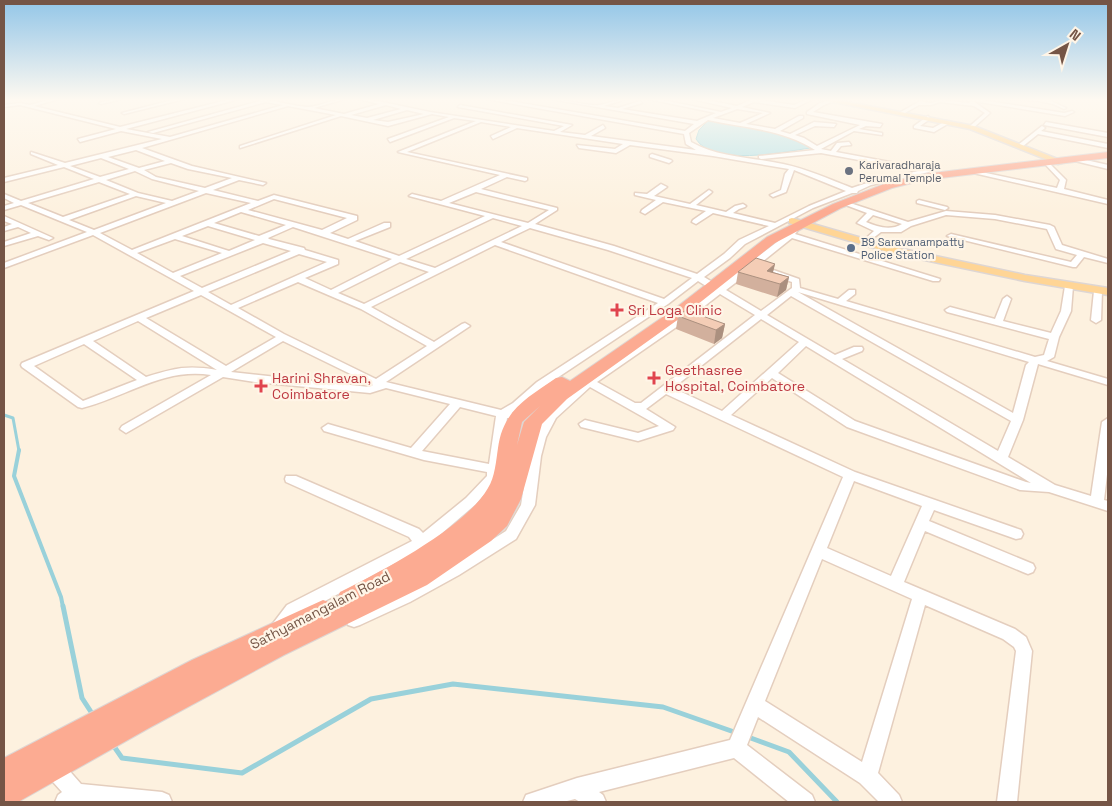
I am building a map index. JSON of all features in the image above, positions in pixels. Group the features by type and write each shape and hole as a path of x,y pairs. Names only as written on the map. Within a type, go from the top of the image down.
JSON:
{"highway":[{"name":"Sathyamangalam Road","path":"64,751 363,592 438,547 464,527 484,508 497,491 503,474 512,425 536,400 709,284 762,236 794,225 852,196 881,184 912,176 931,172 1054,162 1108,154"},
{"path":"852,196 924,177 1077,160 1108,154"},
{"path":"4,774 64,751"},
{"path":"4,793 64,751"}],"main road":[{"path":"997,137 1054,162"},
{"path":"794,225 868,240 904,252"},
{"path":"794,225 891,250 1103,292"}],"street":[{"path":"80,140 93,137"},
{"path":"161,137 170,138"},
{"path":"4,180 175,137"},
{"path":"242,147 276,137"},
{"path":"390,140 400,137"},
{"path":"442,137 401,152 525,179"},
{"path":"586,137 713,154 789,167 852,196 871,212 908,224"},
{"path":"614,141 620,137"},
{"path":"687,137 688,142 695,148 713,154"},
{"path":"795,137 820,150 931,172"},
{"path":"746,159 820,150 842,137"},
{"path":"1020,146 1031,137"},
{"path":"1060,137 1108,146"},
{"path":"634,152 652,140"},
{"path":"579,146 616,151 629,143"},
{"path":"832,153 839,144 849,144"},
{"path":"136,148 206,172 263,183"},
{"path":"665,148 651,157 669,161"},
{"path":"32,153 136,194 174,203"},
{"path":"101,156 154,178 258,203"},
{"path":"773,195 784,191 789,167 800,159"},
{"path":"862,168 870,160"},
{"path":"1077,160 1108,168"},
{"path":"4,208 172,161"},
{"path":"1054,162 1063,180 1060,190"},
{"path":"206,172 218,167"},
{"path":"972,172 1108,202"},
{"path":"4,266 247,175"},
{"path":"443,203 506,175"},
{"path":"648,197 664,187 662,186"},
{"path":"364,307 529,225 555,209 475,190"},
{"path":"691,206 709,192"},
{"path":"62,220 136,194"},
{"path":"637,194 711,211 794,225 936,279"},
{"path":"4,196 95,232 283,338 381,384 518,418"},
{"path":"412,196 494,215 611,248 709,284 836,358 1050,488"},
{"path":"131,253 274,197 354,218 323,233"},
{"path":"645,212 661,200"},
{"path":"919,202 945,209 1050,227 1058,247 1108,261"},
{"path":"728,214 737,207 743,206"},
{"path":"871,212 861,223 879,230 898,230 945,209"},
{"path":"241,210 350,241 435,271"},
{"path":"696,222 711,211"},
{"path":"331,293 399,258 494,215"},
{"path":"4,218 49,238"},
{"path":"208,223 335,262 231,308"},
{"path":"4,229 18,224"},
{"path":"173,276 263,239 294,224"},
{"path":"350,241 387,225"},
{"path":"709,284 685,317 589,382 551,416 544,426 535,456 528,504 511,535 454,571 405,597 306,642 274,640 293,610 422,542 470,501 493,478 494,469 518,418 517,405 541,384 665,302 751,265 794,225"},
{"path":"868,240 879,230"},
{"path":"4,244 39,233"},
{"path":"174,236 229,253"},
{"path":"951,236 1073,265 1083,254"},
{"path":"493,242 665,302"},
{"path":"301,250 26,365 82,405 145,381 186,370 223,371 255,379 370,390 464,326"},
{"path":"634,406 644,406 794,290 796,281 790,277 751,265"},
{"path":"297,278 364,307 434,346"},
{"path":"1001,458 1017,420 1031,365 1036,360 1049,357 1054,337 1066,311 1069,286"},
{"path":"794,290 1108,382"},
{"path":"794,290 1017,420"},
{"path":"840,302 852,292"},
{"path":"1096,320 1103,292"},
{"path":"998,322 1007,299"},
{"path":"950,310 1054,337"},
{"path":"139,318 223,371"},
{"path":"126,429 223,371 283,338"},
{"path":"85,340 145,381"},
{"path":"724,416 806,341"},
{"path":"836,358 858,349"},
{"path":"771,373 850,424 1025,487 1050,488 1103,504 1108,424"},
{"path":"585,424 638,437 669,427 589,382"},
{"path":"666,389 850,475 1016,534"},
{"path":"414,453 457,402"},
{"path":"328,428 414,453 494,469"},
{"path":"736,747 850,475"},
{"path":"291,478 414,533 422,542"},
{"path":"895,585 930,503"},
{"path":"922,523 1028,568"},
{"path":"818,551 1009,634 1020,642 1024,651 1007,802"},
{"path":"867,776 920,596"},
{"path":"754,705 867,776 892,802"},
{"path":"533,802 576,788 736,747"},
{"path":"736,747 805,802"},
{"path":"64,751 71,798 162,802"},
{"path":"576,788 596,802"}],"water":[{"path":"697,137 787,137 809,145 810,148 750,156 733,155 717,153 705,148 696,139"}],"building":[{"path":"756,258 775,264 767,271 789,277 780,284 738,272"},
{"path":"686,310 725,324 716,330 678,316"}],"waterway":[{"path":"4,415 13,418 19,450"},
{"path":"19,450 14,476 61,597 63,607"},
{"path":"63,606 82,698 93,715"},
{"path":"113,745 122,758 242,773 371,699 453,684 663,707 737,733"},
{"path":"748,737 789,752 837,802"}],"place":[{"name":"Karivaradharaja Perumal Temple","path":"849,171"},
{"name":"B9 Saravanampatty Police Station","path":"851,248"},
{"name":"Sri Loga Clinic","path":"617,310"},
{"name":"Geethasree Hospital, Coimbatore","path":"654,378"},
{"name":"Harini Shravan, Coimbatore","path":"261,386"}]}
